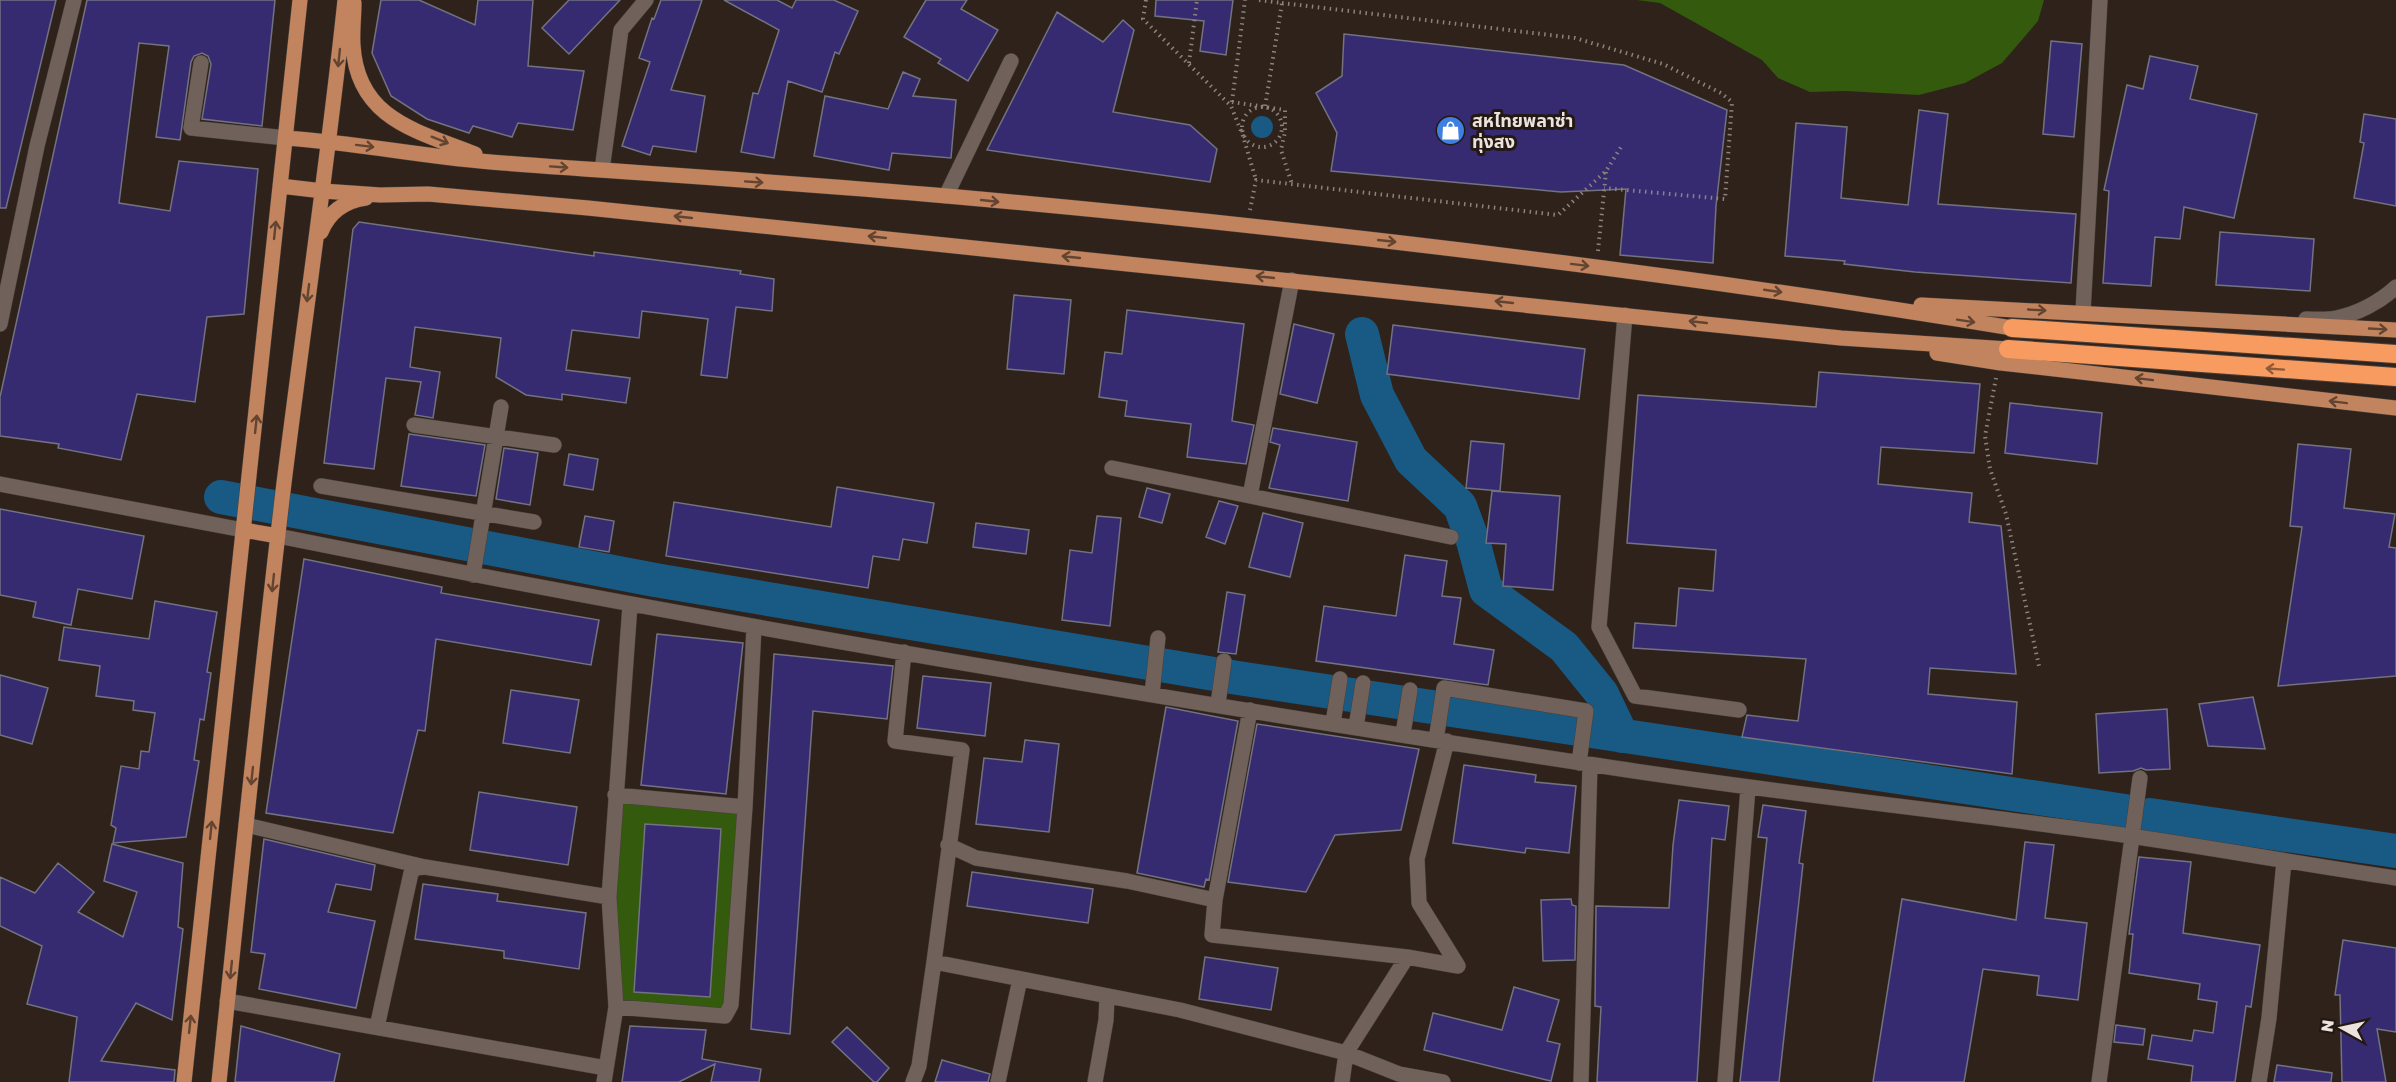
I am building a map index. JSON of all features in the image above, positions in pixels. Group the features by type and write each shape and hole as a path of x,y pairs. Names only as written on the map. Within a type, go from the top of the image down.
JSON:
{"highway":[{"path":"2012,328 2396,354"},
{"path":"2004,356 2396,377"}],"main road":[{"path":"184,1082 300,0"},
{"path":"219,1082 284,487 311,266 330,141 345,0"},
{"path":"354,0 353,46 358,75 366,92 386,115 408,127 495,163"},
{"path":"286,138 330,141 495,163 946,196 1247,225 1596,266 1852,302 2012,328"},
{"path":"280,186 380,195 428,194 588,208 1323,283 2004,356 2388,408"},
{"path":"311,266 318,238 332,213 355,199 380,195"},
{"path":"1852,302 2083,312 2396,330"},
{"path":"244,522 279,530"}],"street":[{"path":"0,324 37,146 74,0"},
{"path":"602,170 621,30 646,0"},
{"path":"2083,312 2100,0"},
{"path":"946,196 1011,61"},
{"path":"201,63 192,128 286,138"},
{"path":"1250,496 1292,280"},
{"path":"2222,320 2335,319 2382,299 2396,288"},
{"path":"1625,315 1599,627 1635,696 1739,710"},
{"path":"474,569 501,407"},
{"path":"2388,408 2396,418"},
{"path":"414,425 554,445"},
{"path":"1112,468 1451,537"},
{"path":"0,484 244,522"},
{"path":"321,486 534,522"},
{"path":"279,530 474,569 630,605 1152,694 1748,788 2131,837 2396,878"},
{"path":"227,1001 377,1027 605,1075 616,1006 609,897 630,605"},
{"path":"616,1006 725,1016 731,1005 745,807 754,627"},
{"path":"1152,694 1152,677 1158,638"},
{"path":"904,652 895,741 962,750 919,1066 913,1082"},
{"path":"1218,704 1224,661"},
{"path":"1333,722 1340,679"},
{"path":"1356,726 1363,683"},
{"path":"1250,710 1215,900 1212,935 1407,957 1458,966 1419,903 1417,859 1440,740 1444,688 1586,711 1583,763 1581,1082"},
{"path":"1403,734 1410,690"},
{"path":"2099,1082 2140,778"},
{"path":"1725,1082 1748,788"},
{"path":"615,795 745,807"},
{"path":"246,825 425,867 609,897"},
{"path":"948,845 976,858 1127,881 1215,900"},
{"path":"2259,1082 2269,1018 2284,861"},
{"path":"377,1027 411,873 416,868 425,867"},
{"path":"1342,1082 1346,1053 1407,957"},
{"path":"934,962 1180,1010 1346,1053 1399,1074 1443,1082"},
{"path":"999,1082 1020,979"},
{"path":"1095,1082 1106,1020 1107,996"}],"path":[{"path":"1146,0 1143,19 1231,104 1243,136 1249,144 1262,148 1275,143 1280,137 1282,128 1280,118 1271,109 1265,107 1253,108 1244,116 1241,127 1243,136 1256,180 1247,225"},
{"path":"1189,63 1197,0"},
{"path":"1231,104 1245,0"},
{"path":"1259,0 1575,38 1663,64 1721,93 1732,102 1725,199 1604,188"},
{"path":"1265,107 1282,3"},
{"path":"1231,104 1285,110 1285,132 1281,150 1292,184"},
{"path":"1256,180 1558,215 1606,171 1620,147"},
{"path":"1596,266 1606,171"},
{"path":"2004,356 1993,387 1985,436 1990,469 2006,514 2039,666"}],"green space":[{"path":"1637,0 2044,0 2038,21 2002,63 1965,83 1919,95 1845,91 1810,92 1778,78 1762,60 1660,3"},
{"path":"615,795 745,807 725,1016 616,1007"}],"water":[{"path":"1258,116 1266,116 1273,123 1273,131 1266,138 1258,138 1251,131 1251,123"}],"building":[{"path":"0,0 56,0 6,208 0,208"},
{"path":"87,0 275,0 262,126 202,119 211,64 208,56 202,53 194,56 191,62 180,140 156,137 169,46 139,43 119,203 170,211 179,161 258,169 244,314 207,317 195,402 137,394 121,460 58,448 59,444 0,436 0,397"},
{"path":"381,0 419,0 475,25 478,0 533,0 528,66 584,71 573,130 518,123 512,137 473,126 469,133 427,119 391,96 372,53"},
{"path":"569,0 620,0 569,54 542,28"},
{"path":"661,0 702,0 671,90 705,96 696,152 653,146 650,155 622,146 650,62 639,58 652,18 654,19"},
{"path":"724,0 777,0 792,8 796,0 834,0 858,11 839,54 835,52 822,92 788,81 774,158 741,152 753,93 758,94 779,30"},
{"path":"926,0 967,0 961,9 998,30 968,81 938,63 941,59 904,37"},
{"path":"1156,0 1233,0 1226,55 1200,51 1204,21 1155,16"},
{"path":"1057,12 1103,42 1123,20 1134,30 1113,112 1190,125 1217,149 1210,182 987,150"},
{"path":"1344,34 1624,65 1727,110 1716,206 1713,263 1620,255 1626,189 1561,192 1331,171 1337,133 1316,93 1342,76"},
{"path":"2051,41 2082,44 2074,137 2043,134"},
{"path":"2150,56 2198,66 2190,99 2257,114 2234,218 2184,207 2180,239 2155,237 2151,286 2103,283 2109,191 2104,190 2127,85 2143,89"},
{"path":"903,72 920,79 913,96 956,100 951,158 892,153 889,170 814,156 825,96 888,109"},
{"path":"1919,110 1948,114 1938,204 2076,214 2071,283 1915,272 1844,264 1845,261 1785,256 1796,123 1847,127 1841,198 1908,205"},
{"path":"2364,114 2396,119 2396,206 2354,198 2364,143 2360,142"},
{"path":"359,222 594,256 594,252 741,271 740,274 774,279 772,311 736,307 727,378 701,375 708,319 642,311 639,338 572,330 566,370 630,378 626,403 562,394 562,400 526,395 496,377 501,338 415,327 410,367 440,372 433,418 415,415 421,382 386,378 374,469 324,463 353,229"},
{"path":"2220,232 2314,239 2310,291 2216,285"},
{"path":"1014,295 1071,300 1064,374 1007,369"},
{"path":"1127,310 1244,324 1232,421 1254,425 1246,464 1187,457 1191,424 1125,416 1127,401 1099,397 1105,352 1122,354"},
{"path":"1294,324 1334,334 1317,403 1280,394"},
{"path":"1393,325 1585,349 1579,399 1387,374"},
{"path":"1819,372 1980,384 1974,453 1881,447 1878,484 1972,493 1969,522 2001,526 2016,674 1930,668 1928,694 2017,702 2012,774 1742,737 1747,715 1798,721 1806,659 1633,648 1635,623 1676,626 1679,588 1713,591 1716,550 1627,543 1638,395 1816,407"},
{"path":"2010,403 2102,413 2097,464 2005,453"},
{"path":"1273,428 1357,442 1348,501 1269,488 1280,445 1270,442"},
{"path":"409,434 485,445 476,496 401,486"},
{"path":"1471,441 1504,444 1500,491 1466,488"},
{"path":"2298,444 2351,449 2344,508 2395,514 2389,547 2396,548 2396,676 2278,686 2302,527 2290,526"},
{"path":"504,448 538,453 530,505 496,499"},
{"path":"569,454 598,459 593,490 564,485"},
{"path":"837,487 934,503 927,543 903,539 899,560 873,556 868,588 666,556 674,502 831,527"},
{"path":"1147,488 1170,494 1162,523 1139,517"},
{"path":"1492,491 1560,496 1553,590 1503,586 1506,544 1486,543"},
{"path":"1219,501 1238,506 1225,544 1206,537"},
{"path":"0,509 144,536 132,599 78,589 71,625 33,617 36,602 0,595"},
{"path":"1263,513 1303,523 1290,577 1249,567"},
{"path":"585,516 614,521 609,552 579,547"},
{"path":"1097,516 1121,518 1110,626 1062,620 1070,550 1092,553"},
{"path":"976,523 1029,530 1026,554 973,547"},
{"path":"1405,555 1447,561 1442,596 1461,598 1454,644 1494,650 1488,685 1316,661 1324,606 1396,616"},
{"path":"304,559 442,587 441,593 599,620 591,665 436,639 425,731 418,730 393,833 266,813"},
{"path":"1227,592 1245,595 1236,654 1218,652"},
{"path":"155,601 217,612 207,672 211,673 204,720 200,719 194,760 199,761 186,837 113,843 116,828 111,825 121,766 139,769 141,751 149,752 155,713 133,710 134,701 96,696 100,666 59,660 64,627 149,639"},
{"path":"657,634 743,643 726,794 641,785"},
{"path":"774,654 893,666 887,719 813,711 790,1034 751,1029"},
{"path":"0,675 48,688 32,744 0,735"},
{"path":"923,676 991,683 985,736 917,728"},
{"path":"511,690 579,700 570,753 503,743"},
{"path":"2253,697 2265,749 2208,746 2199,704"},
{"path":"1166,707 1238,721 1209,880 1206,879 1204,887 1137,873"},
{"path":"2167,709 2170,769 2146,770 2141,768 2133,771 2099,773 2096,714"},
{"path":"1257,724 1419,749 1401,830 1335,835 1306,892 1228,882"},
{"path":"1025,740 1059,744 1049,832 976,824 984,758 1022,762"},
{"path":"1464,765 1536,775 1535,782 1576,786 1569,853 1526,848 1525,853 1453,843"},
{"path":"479,792 577,807 568,865 470,850"},
{"path":"1679,800 1729,806 1725,840 1712,838 1697,1082 1597,1082 1601,1007 1595,1006 1596,906 1669,908 1673,845"},
{"path":"1763,805 1806,811 1799,863 1803,864 1779,1082 1740,1082 1767,838 1758,837"},
{"path":"645,824 721,829 710,997 634,992"},
{"path":"264,839 375,865 371,890 336,884 328,912 375,921 356,1008 259,989 265,954 251,952"},
{"path":"2025,842 2054,845 2045,918 2087,923 2078,1000 2037,995 2039,976 1983,969 1964,1082 1873,1082 1902,899 2016,920"},
{"path":"112,844 183,863 178,927 183,929 172,1020 136,1003 101,1061 175,1070 174,1082 69,1082 77,1017 27,1004 42,946 0,926 0,877 35,893 58,863 94,892 78,912 123,937 137,892 104,881"},
{"path":"2139,857 2191,862 2183,933 2260,945 2251,1007 2246,1006 2235,1082 2191,1082 2193,1066 2148,1059 2152,1035 2192,1041 2194,1030 2213,1033 2217,1002 2198,999 2200,984 2129,973 2133,934 2129,934"},
{"path":"972,872 1093,889 1088,923 967,906"},
{"path":"423,884 498,894 497,901 586,913 579,969 504,958 504,951 415,939"},
{"path":"1571,899 1572,905 1576,906 1575,960 1543,961 1541,900"},
{"path":"2343,940 2396,948 2396,1032 2377,1029 2386,1082 2342,1082 2340,995 2335,995"},
{"path":"1205,957 1278,968 1271,1010 1199,999"},
{"path":"1514,987 1559,1000 1547,1041 1560,1044 1551,1081 1424,1050 1433,1013 1502,1030"},
{"path":"2116,1025 2145,1029 2143,1045 2114,1042"},
{"path":"241,1026 340,1054 334,1082 235,1082"},
{"path":"630,1026 706,1030 702,1059 761,1069 759,1082 711,1082 715,1064 679,1082 622,1082"},
{"path":"847,1027 889,1068 877,1082 874,1082 832,1042"},
{"path":"942,1060 990,1074 988,1082 935,1082"},
{"path":"2277,1065 2332,1073 2331,1082 2274,1082"}],"waterway":[{"path":"1362,334 1377,395 1411,460 1460,506 1473,541 1486,590 1564,647 1602,694 1622,736"},
{"path":"221,497 655,580 1238,678 2125,811"},
{"path":"2150,815 2396,851"}],"place":[{"name":"สหไทยพลาซ่า ทุ่งสง","path":"1451,130"}]}
